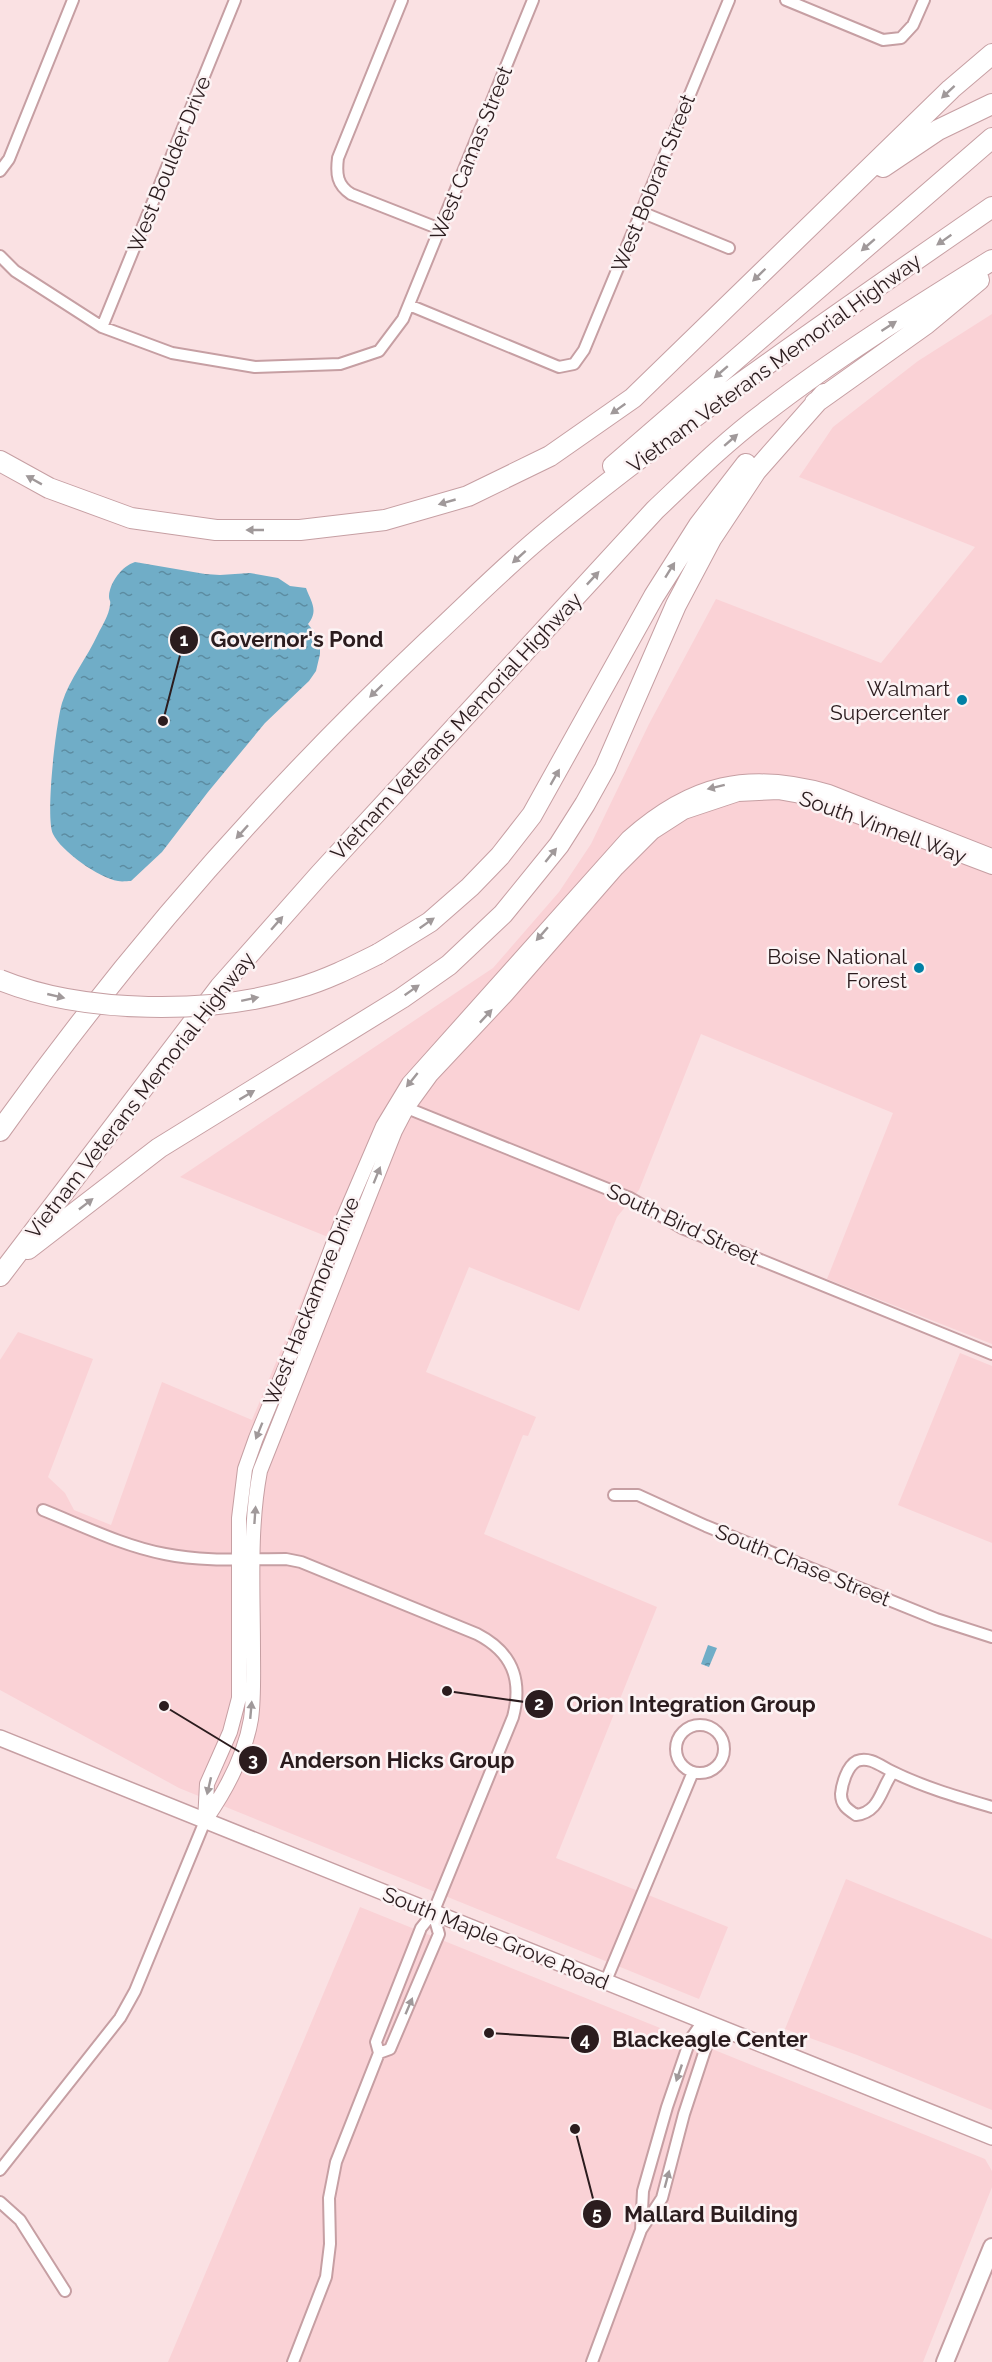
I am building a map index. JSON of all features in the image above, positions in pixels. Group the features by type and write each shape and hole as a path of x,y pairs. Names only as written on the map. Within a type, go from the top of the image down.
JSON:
{"highway":[{"path":"0,461 49,488 131,518 216,530 300,530 385,520 468,496 550,456 633,398 838,197 951,89 992,54"},
{"path":"838,197 938,130 992,104"},
{"path":"548,531 625,455 992,138"},
{"name":"Vietnam Veterans Memorial Highway","path":"0,1131 42,1072 146,941 257,815 373,694 548,531 742,381 992,207"},
{"name":"Vietnam Veterans Memorial Highway","path":"3,1271 220,987 334,859 655,510 703,464 762,414 827,366 992,260"},
{"path":"0,980 18,988 76,1001 129,1006 227,1003 296,989 335,975 378,954 430,922 500,856 525,824 555,778 654,596 699,525 747,463 824,394 926,324 992,269"},
{"path":"3,1271 159,1148 298,1063 440,971 503,914 559,845 605,768 676,605 711,539 756,471 824,394"}],"main road":[{"name":"South Maple Grove Road","path":"0,1738 992,2137"},
{"path":"945,2362 992,2247"}],"street":[{"path":"0,171 9,159 73,0"},
{"name":"West Boulder Drive","path":"102,327 235,0"},
{"path":"402,0 338,158 338,181 351,194 440,229"},
{"name":"West Camas Street","path":"0,256 15,271 102,327 172,353 255,367 340,363 379,351 403,319 533,0"},
{"name":"West Bobran Street","path":"409,305 559,367 574,364 584,350 729,0"},
{"path":"786,0 883,40 901,38 913,25 924,0"},
{"path":"641,212 729,248"},
{"name":"South Vinnell Way","path":"613,863 638,846 667,821 684,812 738,794 779,792 818,799 992,856"},
{"name":"South Vinnell Way","path":"898,825 992,867"},
{"name":"West Hackamore Drive","path":"0,2170 120,2018 135,1991 205,1821 225,1792 246,1740 251,1720 256,1489 264,1458 395,1131 407,1107 431,1075 613,863"},
{"name":"West Hackamore Drive","path":"205,1821 207,1784 230,1732 239,1698 241,1490 253,1445 340,1226 383,1126 409,1083 502,990"},
{"name":"South Bird Street","path":"407,1107 630,1198 682,1228 992,1354"},
{"name":"South Chase Street","path":"614,1495 638,1495 706,1526 925,1615 992,1637"},
{"path":"43,1510 152,1551 187,1557 286,1559 310,1566 477,1634 495,1645 509,1661 517,1688 517,1702 513,1717 433,1913 422,1928 376,2042 379,2053 336,2162 329,2198 330,2244 326,2277 293,2362"},
{"path":"700,1724 707,1725 720,1736 724,1752 716,1766 709,1771 693,1772 680,1763 675,1749 677,1741 686,1729 700,1724"},
{"path":"893,1772 875,1807 866,1814 856,1815 846,1809 841,1801 841,1790 850,1767 858,1760 872,1761 893,1772 951,1795 992,1807"},
{"path":"605,1983 693,1772"},
{"path":"379,2053 390,2049 439,1934 433,1913"},
{"path":"641,2230 643,2191 664,2118 690,2040 703,2021"},
{"path":"592,2362 641,2230 662,2198 684,2114 707,2044 703,2021"},
{"path":"0,2202 20,2220 65,2291"}],"shaded area":[{"path":"992,314 992,1344 827,1279 893,1113 701,1034 639,1190 617,1217 579,1311 469,1267 426,1372 536,1417 528,1436 523,1435 484,1534 657,1607 556,1858 728,1927 699,1999 179,1788 0,1690 0,1360 18,1332 93,1359 48,1477 65,1493 74,1510 111,1525 162,1382 252,1420 328,1237 180,1177 493,968 559,892 591,844 649,724 716,599 881,663 975,547 799,477 833,427 918,361"},
{"path":"960,1353 992,1366 992,1543 898,1505"},
{"path":"846,1879 992,1939 992,2110 857,2055 785,2029"},
{"path":"360,1907 985,2159 992,2171 992,2187 923,2362 168,2362"}],"water":[{"path":"135,562 205,574 250,573 278,578 290,586 306,588 314,610 308,624 320,640 320,654 316,671 309,681 265,723 162,852 131,881 121,881 110,879 91,869 72,856 57,841 53,834 50,809 54,749 62,703 69,685 107,616 109,596 114,580 121,571"},
{"path":"708,1645 717,1648 709,1667 701,1664"}],"place":[{"name":"Walmart Supercenter","path":"962,700"},
{"name":"Governor's Pond","path":"163,721"},
{"name":"Boise National Forest","path":"919,968"},
{"name":"Orion Integration Group","path":"447,1691"},
{"name":"Anderson Hicks Group","path":"164,1706"},
{"name":"Blackeagle Center","path":"489,2033"},
{"name":"Mallard Building","path":"575,2129"}]}
